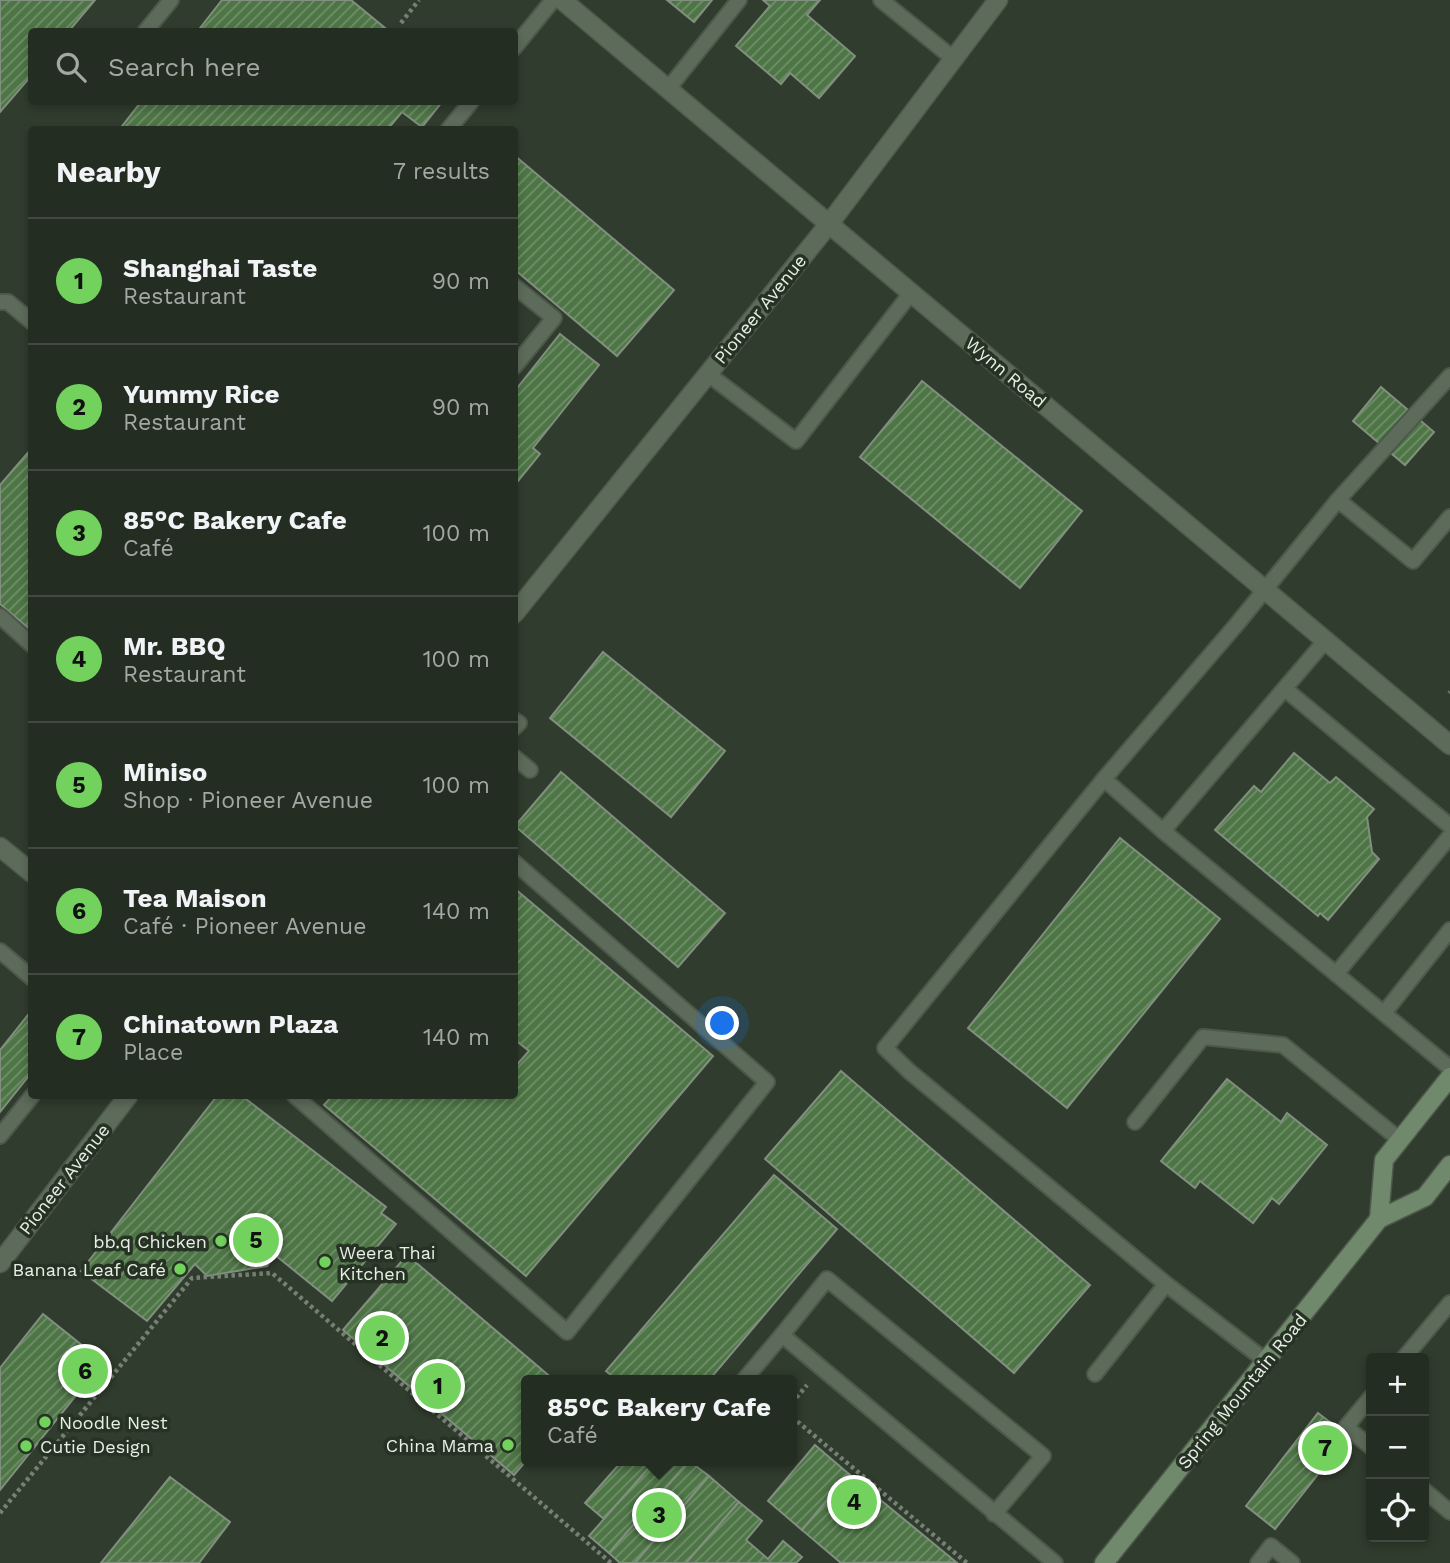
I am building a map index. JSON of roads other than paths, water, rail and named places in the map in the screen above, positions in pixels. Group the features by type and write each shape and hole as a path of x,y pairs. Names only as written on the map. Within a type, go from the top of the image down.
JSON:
{"main road":[{"path":"1379,1219 1384,1160 1450,1077"},
{"name":"Spring Mountain Road","path":"1104,1563 1379,1219 1425,1197 1450,1165"}],"street":[{"name":"Wynn Road","path":"562,0 1450,745"},
{"name":"Pioneer Avenue","path":"518,609 829,224 998,0"},
{"path":"0,846 28,870"},
{"name":"Pioneer Avenue","path":"0,1263 126,1099"}],"lane":[{"path":"148,28 171,0"},
{"path":"518,42 553,0"},
{"path":"668,89 740,0"},
{"path":"881,0 954,59"},
{"path":"451,126 469,105"},
{"path":"518,289 554,318 518,362"},
{"path":"708,374 796,441 911,293"},
{"path":"0,302 9,302 28,319"},
{"path":"1266,1361 1166,1284 910,1072 885,1048 1104,779 1266,590 1338,500 1450,376"},
{"path":"1338,500 1413,561 1450,517"},
{"path":"0,616 28,641"},
{"path":"1163,831 1326,640"},
{"path":"1285,689 1450,826"},
{"path":"518,760 530,770"},
{"path":"1104,779 1450,1068"},
{"path":"1336,974 1450,835"},
{"path":"298,1099 567,1332 766,1082 518,865"},
{"path":"1384,1013 1450,930"},
{"path":"0,951 28,975"},
{"path":"1135,1122 1203,1037 1283,1045 1400,1140"},
{"path":"0,1136 30,1099"},
{"path":"748,1375 827,1279 1043,1456 994,1514"},
{"path":"1095,1374 1166,1284"},
{"path":"1408,1353 1450,1303"},
{"path":"782,1335 1055,1563"},
{"path":"1366,1403 1346,1427 1366,1443"},
{"path":"1429,1494 1450,1512"},
{"path":"1258,1563 1271,1546 1292,1563"}],"place":[{"name":"Miniso","path":"256,1240"},
{"name":"bb.q Chicken","path":"221,1241"},
{"name":"Weera Thai Kitchen","path":"325,1262"},
{"name":"Banana Leaf Café","path":"180,1269"},
{"name":"Yummy Rice","path":"382,1338"},
{"name":"Tea Maison","path":"85,1371"},
{"name":"Shanghai Taste","path":"438,1386"},
{"name":"Noodle Nest","path":"45,1422"},
{"name":"China Mama","path":"508,1445"},
{"name":"Cutie Design","path":"26,1446"},
{"name":"Chinatown Plaza","path":"1325,1448"},
{"name":"Mr. BBQ","path":"854,1502"},
{"name":"85°C Bakery Cafe","path":"659,1515"}]}
